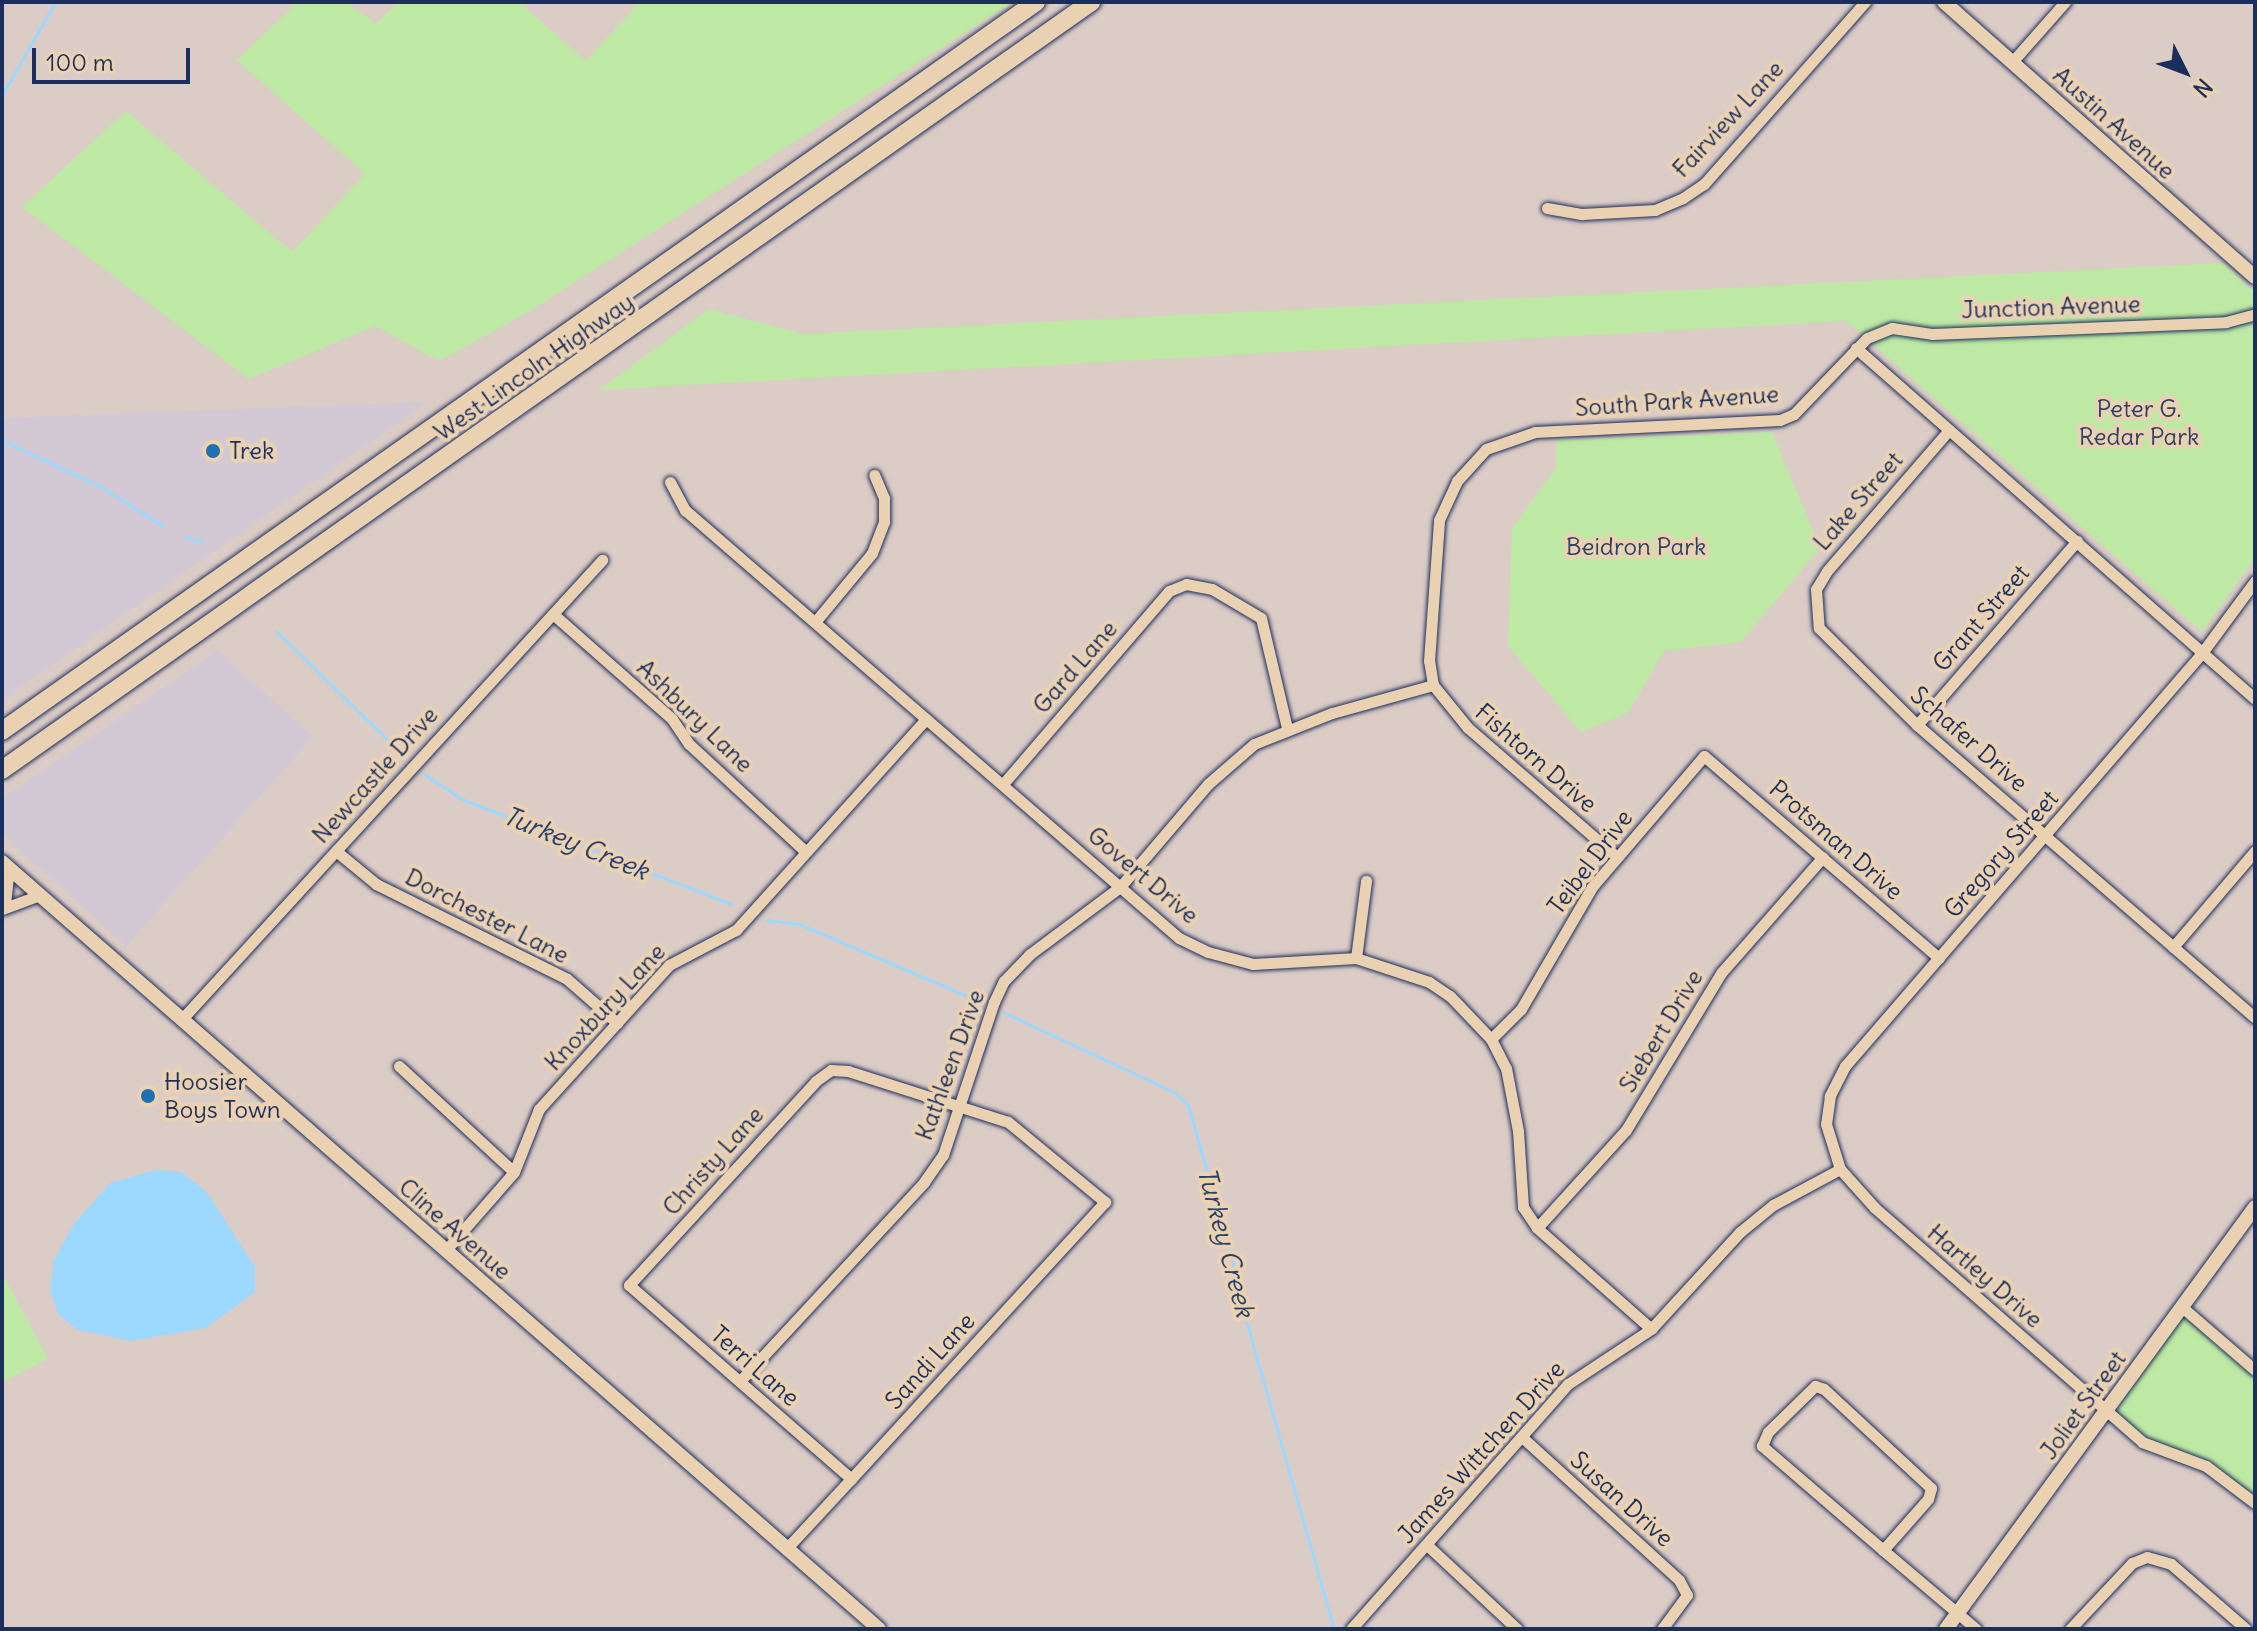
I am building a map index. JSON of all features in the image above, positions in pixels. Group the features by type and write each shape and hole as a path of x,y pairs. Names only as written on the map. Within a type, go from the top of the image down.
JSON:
{"main road":[{"name":"West Lincoln Highway","path":"2,731 1036,2"},
{"name":"West Lincoln Highway","path":"2,770 1091,2"}],"street":[{"name":"Fairview Lane","path":"1547,208 1582,214 1655,210 1683,198 1704,184 1865,2"},
{"name":"Austin Avenue","path":"1944,2 2255,277"},
{"path":"2012,62 2065,2"},
{"name":"Junction Avenue","path":"1856,348 1878,331 1892,328 1932,334 2233,322 2255,314"},
{"path":"1856,348 2255,699"},
{"name":"South Park Avenue","path":"1433,685 1429,661 1439,520 1457,481 1486,449 1535,432 1780,420 1794,414 1856,348"},
{"name":"Lake Street","path":"1814,607 1827,571 1949,430"},
{"path":"815,622 872,553 884,522 884,498 874,475"},
{"name":"Govert Drive","path":"670,482 685,510 1179,938 1208,952 1253,964 1356,958 1429,982 1467,1011 1491,1039 1512,1094 1523,1207 1537,1228 1651,1329"},
{"name":"Grant Street","path":"1917,725 2077,541"},
{"name":"Newcastle Drive","path":"181,1020 602,560"},
{"name":"Gregory Street","path":"1840,1169 1826,1124 1830,1096 1845,1066 2047,836 2202,653 2255,581"},
{"name":"Gard Lane","path":"1003,784 1169,591 1186,584 1212,589 1261,618 1287,728"},
{"name":"Schafer Drive","path":"1814,607 1819,628 1833,646 1917,725 2255,1018"},
{"name":"Ashbury Lane","path":"553,614 672,719 689,744 805,851"},
{"name":"Kathleen Drive","path":"740,1381 924,1182 943,1155 1004,981 1030,954 1120,887 1232,761 1287,728 1433,685"},
{"name":"Fishtorn Drive","path":"1433,685 1468,728 1617,857"},
{"name":"Knoxbury Lane","path":"446,1250 514,1172 539,1109 669,965 736,930 926,719"},
{"name":"Teibel Drive","path":"1491,1039 1521,1009 1569,922 1617,857 1704,756"},
{"name":"Protsman Drive","path":"1704,756 1939,958"},
{"name":"Dorchester Lane","path":"336,851 376,884 567,979 617,1023"},
{"path":"2173,947 2255,851"},
{"name":"Siebert Drive","path":"1537,1228 1626,1130 1697,1005 1823,857"},
{"path":"5,865 4,907 40,895"},
{"name":"Cline Avenue","path":"5,865 879,1629"},
{"path":"1356,958 1366,881"},
{"path":"399,1066 514,1172"},
{"name":"Christy Lane","path":"629,1285 831,1070 961,1106"},
{"name":"Sandi Lane","path":"787,1548 1105,1202 1008,1122 961,1106"},
{"name":"James Wittchen Drive","path":"1351,1629 1568,1384 1651,1329 1740,1232 1773,1205 1840,1169"},
{"name":"Hartley Drive","path":"1840,1169 1875,1208 2142,1442 2206,1466 2255,1503"},
{"name":"Joliet Street","path":"1946,1629 2255,1207"},
{"name":"Terri Lane","path":"629,1285 851,1479"},
{"path":"2182,1307 2255,1370"},
{"path":"1883,1550 1928,1499 1931,1488 1836,1399 1815,1386 1768,1432 1762,1446 1957,1615 1976,1629"},
{"name":"Susan Drive","path":"1523,1438 1679,1580 1687,1595 1662,1629"},
{"path":"1427,1545 1517,1629"},
{"path":"2070,1629 2132,1563 2147,1557 2171,1564 2246,1629"}],"shaded area":[{"path":"428,402 2,700 2,418"},
{"path":"218,650 313,737 126,946 2,834 2,799"}],"green space":[{"path":"298,2 346,2 376,24 398,2 519,2 586,61 640,2 1013,2 525,314 439,361 375,326 249,379 22,207 126,111 292,252 365,174 237,60"},
{"name":"Peter G. Redar Park","path":"2223,263 2255,292 2255,558 2202,632 1846,321 599,390 709,309 803,334"},
{"name":"Beidron Park","path":"1772,432 1820,548 1741,642 1664,651 1628,713 1581,732 1508,646 1512,529 1556,468 1556,440"},
{"path":"2,1273 48,1359 2,1382"},
{"path":"2182,1307 2255,1370 2255,1503 2228,1479 2142,1442 2106,1412"}],"water":[{"path":"156,1170 181,1172 206,1191 255,1267 255,1292 206,1328 131,1341 78,1330 58,1314 50,1290 54,1260 74,1224 110,1183"}],"waterway":[{"name":"Turkey Creek","path":"2,95 55,2"},
{"name":"Turkey Creek","path":"2,440 101,487 162,525"},
{"name":"Turkey Creek","path":"186,537 201,541"},
{"name":"Turkey Creek","path":"276,631 403,755"},
{"name":"Turkey Creek","path":"424,774 462,799 731,904"},
{"name":"Turkey Creek","path":"767,920 799,924 981,1002"},
{"name":"Turkey Creek","path":"1003,1012 1174,1092 1188,1105 1233,1263 1233,1291 1243,1310 1333,1626"}],"place":[{"name":"Trek","path":"213,451"},
{"name":"Hoosier Boys Town","path":"148,1096"}]}
